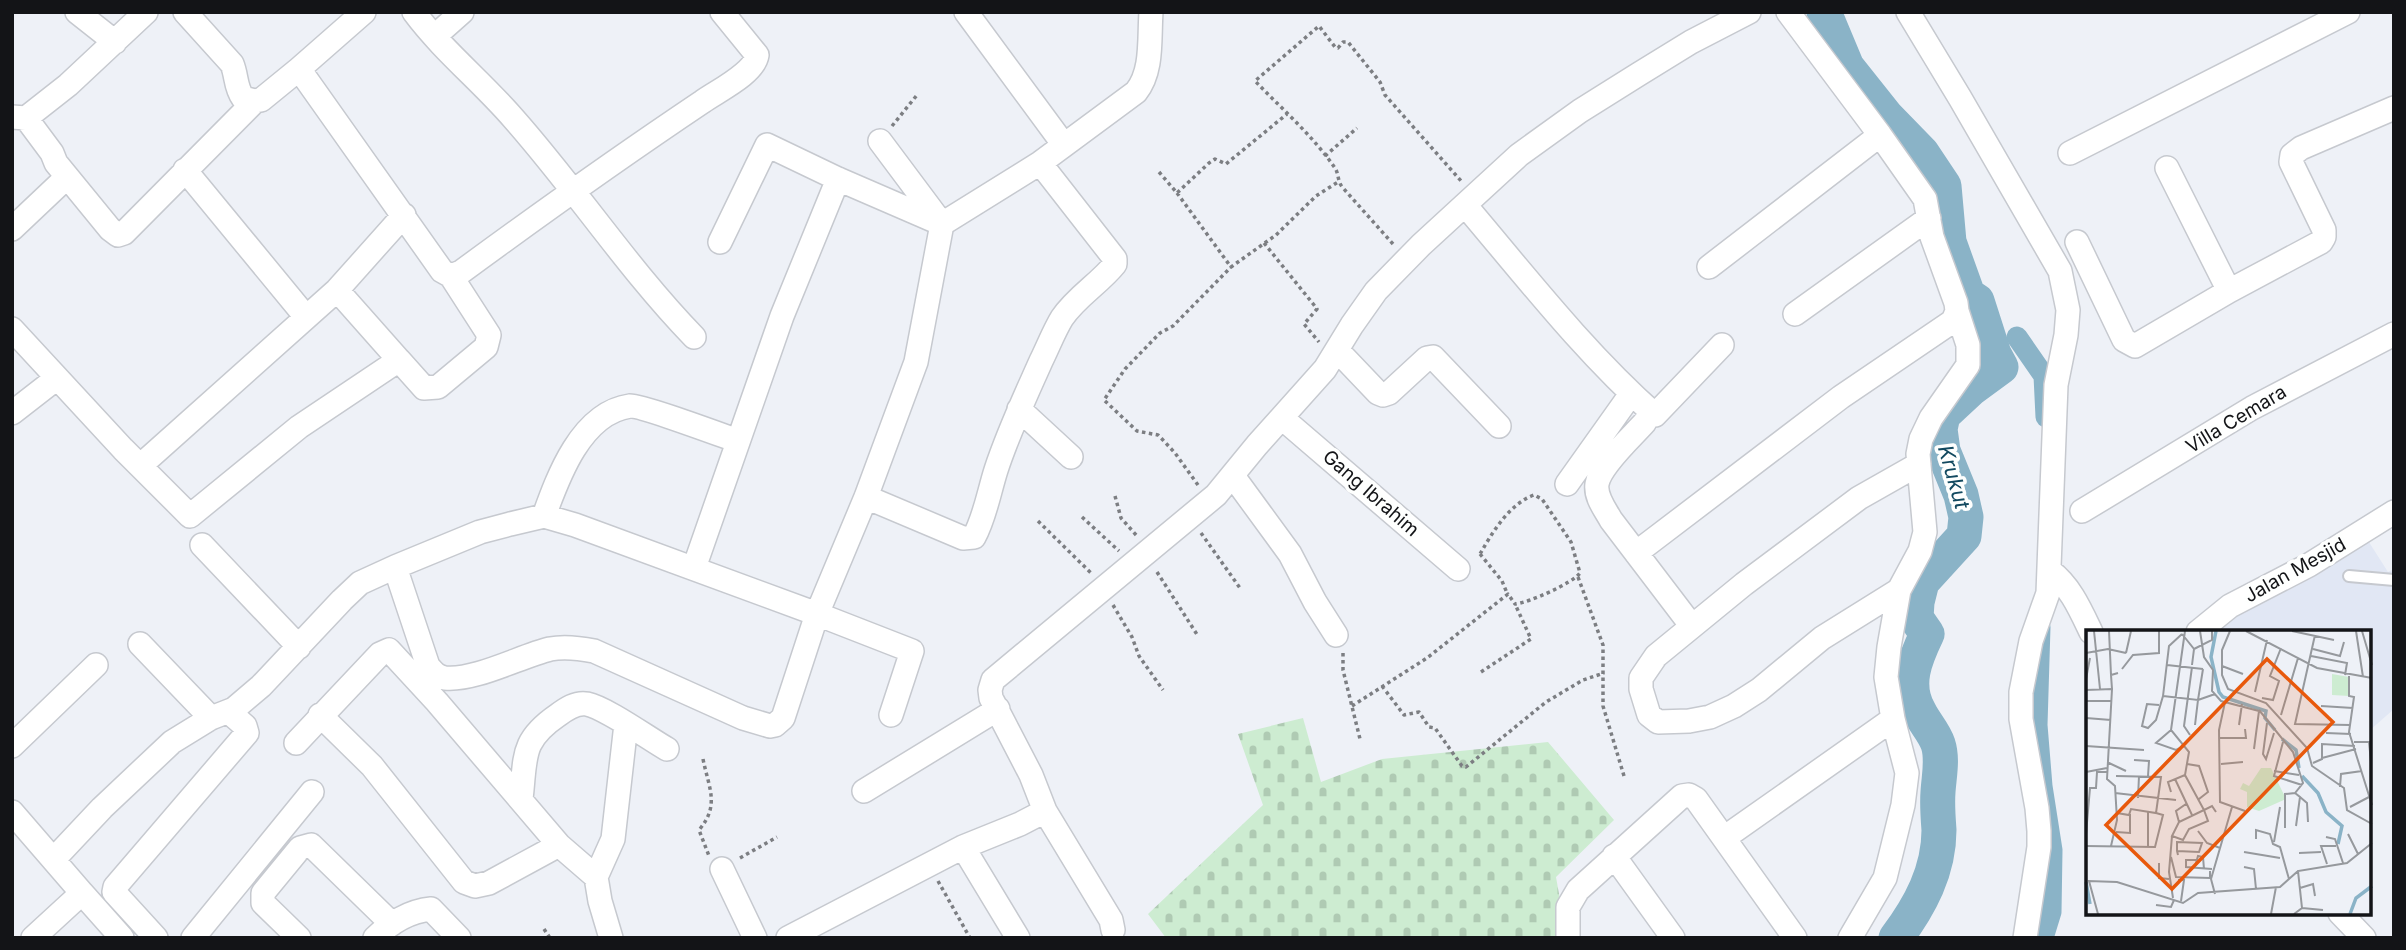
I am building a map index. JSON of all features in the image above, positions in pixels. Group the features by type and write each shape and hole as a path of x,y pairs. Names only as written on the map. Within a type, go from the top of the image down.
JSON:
{"street":[{"path":"77,12 115,42"},
{"path":"146,12 68,85 19,118 110,229 118,235 124,233 255,101 299,69 364,12"},
{"path":"185,12 232,64 243,98 255,101"},
{"path":"414,12 507,111 573,189 645,282 694,337"},
{"path":"435,36 462,12"},
{"path":"451,276 461,272 573,189 731,84 755,63 757,55 753,47 722,12"},
{"path":"966,12 1064,145"},
{"path":"942,224 1041,163 1136,92 1147,73 1151,12"},
{"path":"1113,930 1111,920 1045,811 1031,775 990,690 993,680 1208,501 1309,389 1364,307 1407,259 1531,144 1691,42 1749,12"},
{"path":"1788,12 1925,199 1932,237 1968,345 1968,365 1924,430 1919,447 1926,532 1920,551 1899,590 1892,621 1886,677 1893,719 1907,773 1903,805 1885,878 1850,938"},
{"path":"1908,12 2060,271 2068,310 2056,385 2049,582 2031,641 2021,692 2021,719 2039,831 2025,938"},
{"path":"2070,152 2348,12"},
{"path":"299,69 442,271 451,276 488,335 486,347 438,387 424,388 337,290"},
{"path":"2077,242 2124,340 2135,345 2229,291 2315,247 2325,237 2321,222 2291,162 2294,151 2394,108"},
{"path":"1709,267 1880,135"},
{"path":"395,567 428,666 435,674 445,678 466,676 553,648 572,647 594,651 743,718 770,726 783,718 817,614 866,497 916,362 942,224 880,141"},
{"path":"720,242 767,145 942,224"},
{"path":"866,497 963,538 974,537 981,524 996,468 1019,409 1063,317 1115,264 1115,259 1041,163"},
{"path":"2167,168 2229,291"},
{"path":"185,170 306,317"},
{"path":"12,229 67,177"},
{"path":"694,568 782,316 838,179"},
{"path":"1470,201 1523,276 1585,346 1655,415 1721,345"},
{"path":"140,466 337,290 404,215"},
{"path":"1795,314 1928,218"},
{"path":"1636,553 1840,397 1953,321 1957,311"},
{"path":"12,329 123,449 190,516 299,427 399,360"},
{"name":"Villa Cemara","path":"2082,511 2252,408 2394,334"},
{"path":"1334,354 1383,396 1427,358 1433,357 1499,426"},
{"path":"12,413 57,378"},
{"path":"1567,484 1631,394"},
{"path":"544,516 558,478 580,439 604,416 631,405 738,441"},
{"path":"1019,409 1071,457"},
{"name":"Gang Ibrahim","path":"1282,418 1458,569"},
{"path":"1645,422 1605,468 1597,485 1600,502 1691,625"},
{"path":"1899,590 1822,638 1759,690 1734,706 1710,717 1689,721 1658,722 1649,715 1641,689 1641,677 1656,656 1783,553 1859,498 1919,464"},
{"path":"1233,476 1290,554 1336,635"},
{"name":"Jalan Mesjid","path":"2200,630 2230,606 2309,565 2394,512"},
{"path":"54,859 102,808 172,742 220,715 261,686 360,583 480,532 544,516 694,568 912,651 891,715"},
{"path":"202,545 299,647"},
{"path":"2049,582 2060,579 2069,590 2090,630"},
{"path":"140,644 220,715 245,726 247,733 115,887 114,891 156,938"},
{"path":"296,743 380,654 389,650 559,845 596,877"},
{"path":"12,746 96,665"},
{"path":"520,799 527,749 536,731 580,703 594,706 667,749"},
{"path":"864,791 998,709"},
{"path":"320,715 372,765 469,885 475,886 497,879 559,845"},
{"path":"1724,838 1893,719"},
{"path":"611,938 596,877 613,839 626,724"},
{"path":"193,938 312,792"},
{"path":"1568,938 1568,907 1572,897 1682,796 1689,795 1696,799 1795,938"},
{"path":"12,811 122,938"},
{"path":"788,938 963,847 1045,811"},
{"path":"299,938 262,899 263,893 305,845 311,845 383,931 418,911 431,909 459,938"},
{"path":"963,847 1018,938"},
{"path":"1614,856 1673,938"},
{"path":"722,869 755,938"},
{"path":"33,938 82,893"},
{"path":"2342,915 2364,938"}],"lane":[{"path":"2349,576 2394,580"}],"path":[{"path":"1407,259 1338,182 1336,169 1325,156 1255,81 1319,26 1335,47 1348,42 1380,82 1385,95 1470,201"},
{"path":"1177,192 1209,163 1215,159 1226,163 1287,114"},
{"path":"1325,156 1357,128"},
{"path":"1159,172 1177,192 1231,267"},
{"path":"1208,501 1175,453 1158,435 1137,431 1104,400 1125,369 1160,333 1173,326 1231,267 1291,223 1316,196 1338,182"},
{"path":"1264,243 1317,309 1304,324 1334,354"},
{"path":"1115,496 1121,518 1141,557"},
{"path":"1458,569 1480,554 1513,508 1528,497 1539,496 1571,542 1580,572 1578,577 1601,635 1603,706 1624,776"},
{"path":"1082,517 1141,557 1159,576 1199,636"},
{"path":"1189,517 1240,589"},
{"path":"1038,521 1105,587 1132,637 1139,656 1163,690"},
{"path":"1480,554 1502,581 1531,639 1481,672"},
{"path":"1514,604 1528,602 1578,577"},
{"path":"1352,706 1427,659 1507,594"},
{"path":"1336,635 1342,646 1343,670 1360,739"},
{"path":"1382,686 1404,715 1419,712 1429,727 1435,728 1462,766 1466,767 1546,702 1583,680 1604,673"},
{"path":"703,759 713,806 708,819 699,830 715,865 722,869 778,837"},
{"path":"929,864 970,938"},
{"path":"544,929 550,938"}],"shaded area":[{"path":"2367,539 2388,572 2394,569 2394,709 2371,729 2371,630 2205,630"}],"green space":[{"path":"1303,718 1321,782 1382,759 1548,742 1614,820 1556,877 1565,928 1564,938 1166,938 1148,914 1263,805 1238,734"}],"waterway":[{"name":"Krukut","path":"1824,12 1847,67 1886,116 1922,153 1944,186 1949,242 1968,295 1977,301 1994,354 2001,367 1971,389 1943,415 1940,429 1943,451 1961,495 1966,517 1964,536 1922,582 1916,618 1927,634 1915,662 1912,682 1915,701 1939,750 1938,845 1932,874 1913,913 1896,938"},
{"path":"2017,337 2044,376 2046,417"},
{"path":"2040,627 2037,725 2042,786 2052,850 2051,912 2043,938"}]}
